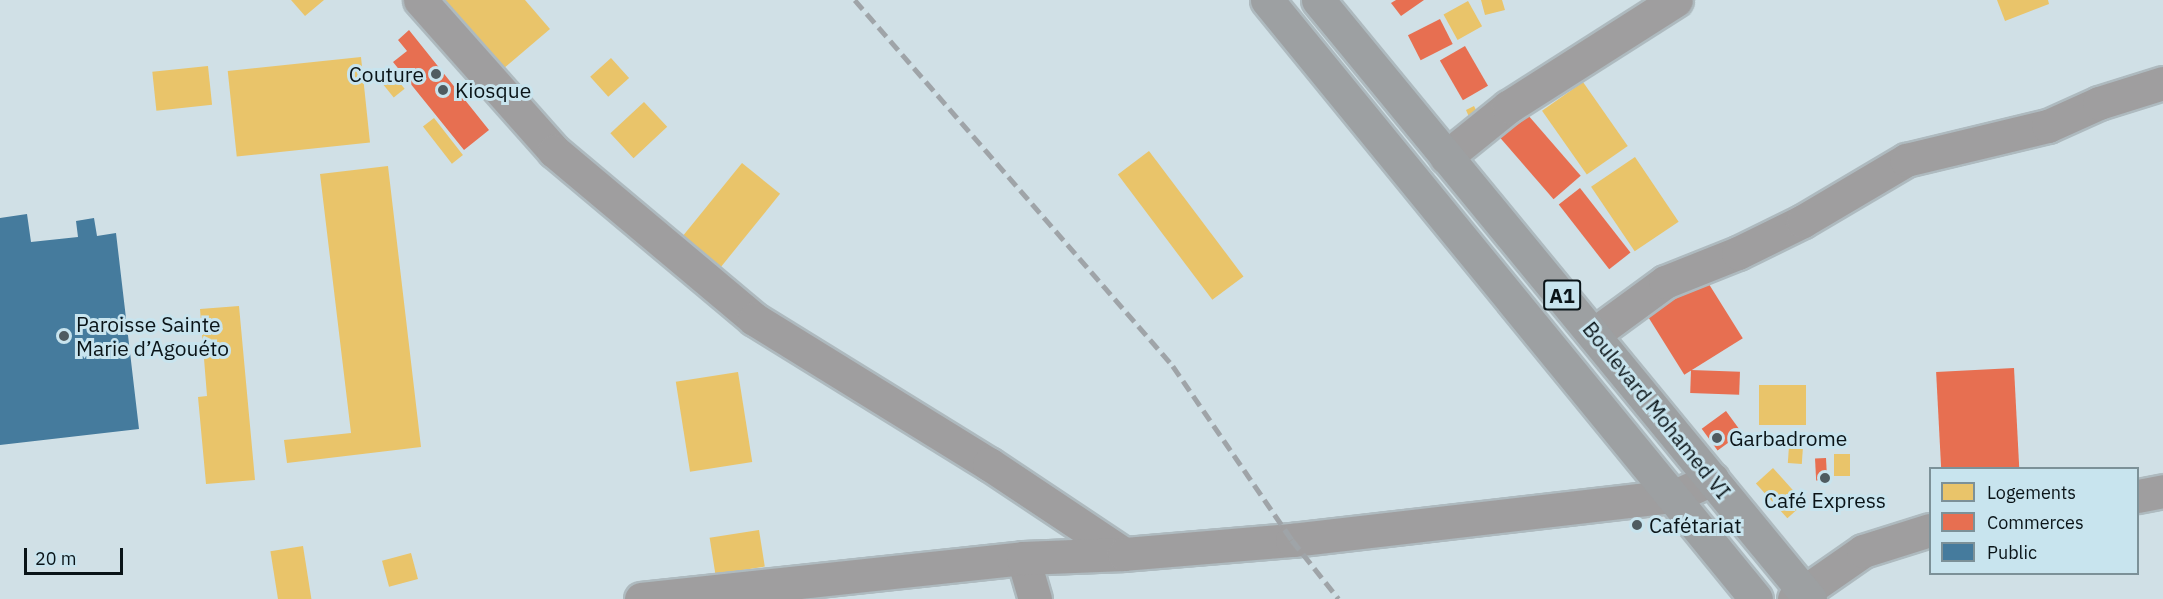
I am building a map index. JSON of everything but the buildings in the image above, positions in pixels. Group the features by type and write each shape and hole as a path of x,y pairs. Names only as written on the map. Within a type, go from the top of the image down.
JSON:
{"main road":[{"name":"Boulevard Mohamed VI","path":"1267,0 1675,496 1756,599"},
{"name":"Boulevard Mohamed VI","path":"1318,0 1712,479 1803,597"}],"street":[{"path":"420,0 554,151 754,319 990,464 1124,555"},
{"path":"1446,157 1508,107 1676,0"},
{"path":"1594,334 1665,282 1738,253 1803,220 1906,160 2048,126 2099,103 2163,83"},
{"path":"641,599 1023,558 1124,555 1292,540 1675,496 1712,479"},
{"path":"2139,496 2163,491"},
{"path":"1803,597 1863,551 1929,530"},
{"path":"1023,558 1035,599"}],"railway":[{"path":"855,0 1173,366 1292,540 1339,599"}],"place":[{"name":"Couture","path":"436,74"},
{"name":"Kiosque","path":"443,90"},
{"name":"Paroisse Sainte Marie d’Agouéto","path":"64,336"},
{"name":"Garbadrome","path":"1717,438"},
{"name":"Café Express","path":"1825,478"},
{"name":"Cafétariat","path":"1637,525"}]}
